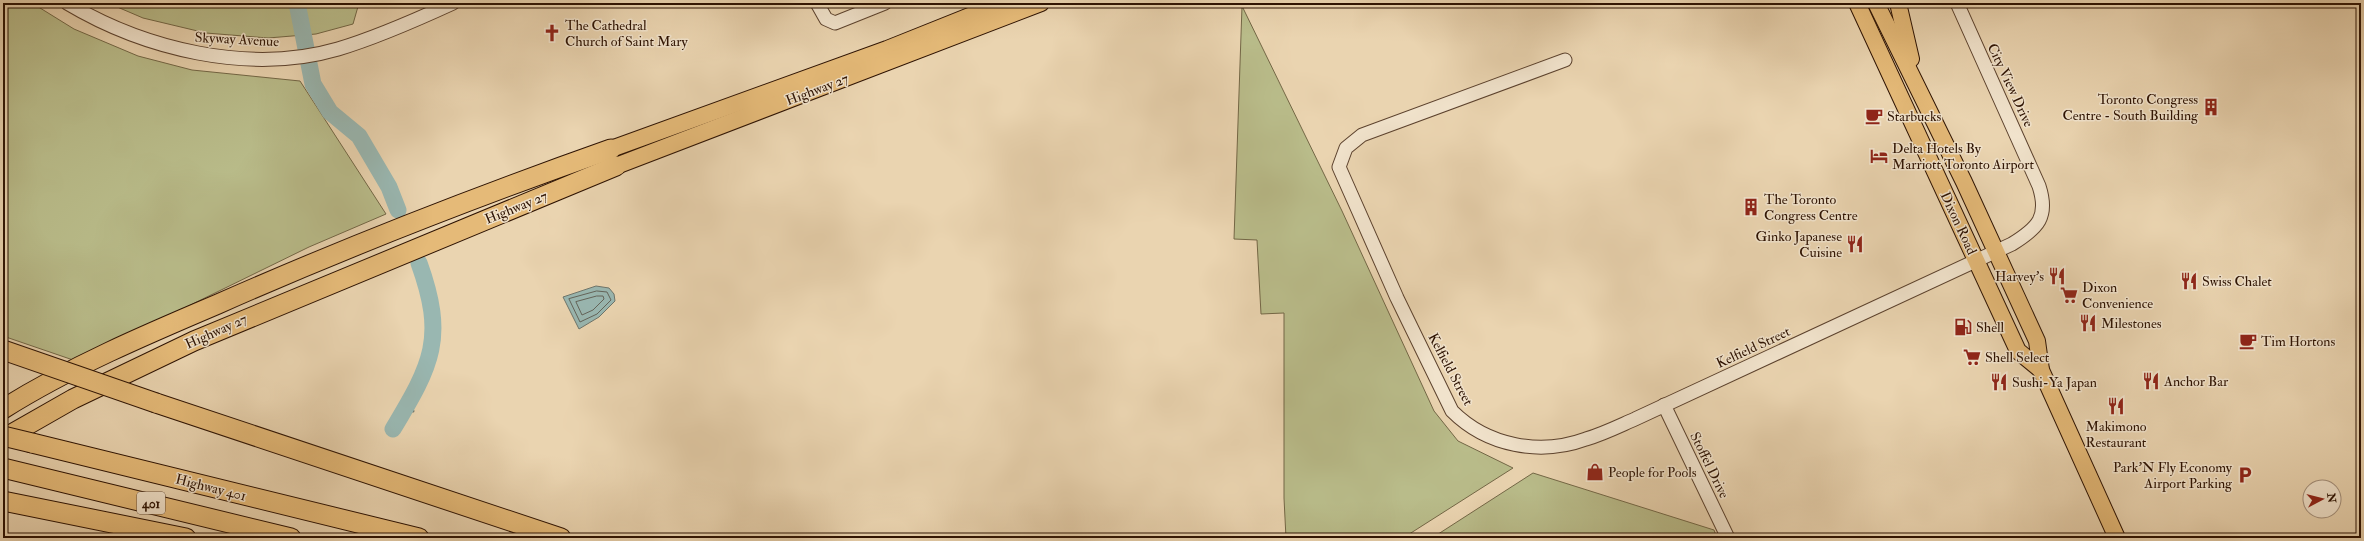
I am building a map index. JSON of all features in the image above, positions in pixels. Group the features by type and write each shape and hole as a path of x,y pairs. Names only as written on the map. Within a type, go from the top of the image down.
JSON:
{"highway":[{"name":"Highway 27","path":"3,410 109,354 291,272 433,214 614,158"},
{"name":"Highway 27","path":"3,439 60,406 194,341 614,158"},
{"path":"3,350 156,404 561,538"},
{"name":"Highway 401","path":"3,436 419,538"},
{"name":"401","path":"7,469 291,538"},
{"path":"3,501 186,538"}],"main road":[{"name":"Highway 27","path":"614,158 1002,3"},
{"name":"Highway 27","path":"614,158 1041,3"},
{"name":"Dixon Road","path":"1857,3 2018,351 2041,370"},
{"name":"Dixon Road","path":"1876,3 1996,251 2037,341 2041,370 2117,538"},
{"path":"1898,3 1919,90"},
{"path":"1874,37 1889,29"}],"street":[{"name":"Skyway Avenue","path":"67,3 105,23 137,37 193,53 262,59 337,49 383,33 454,3"},
{"path":"817,3 826,18 835,23 885,3"},
{"name":"City View Drive","path":"1957,3 2036,178 2044,202 2043,215 2035,227 2017,241 1996,251"},
{"name":"Kelfield Street","path":"1565,60 1362,135 1346,148 1339,167 1387,276 1452,411 1463,422 1499,441 1550,448 1585,440 1664,405 1996,251"},
{"name":"Stoffel Drive","path":"1664,405 1728,538"}],"green space":[{"path":"9,3 32,3 74,29 138,56 192,70 300,81 386,214 309,247 76,361 3,336 3,10"},
{"path":"108,3 359,3 353,24 316,34 268,38 206,33 143,18"},
{"path":"1242,6 1342,211 1434,411 1458,441 1513,468 1403,538 1286,538 1284,498 1284,313 1261,314 1257,240 1234,239"},
{"path":"1533,473 1714,530 1717,538 1432,538"}],"water":[{"path":"596,286 609,288 614,294 615,301 599,317 579,329 563,297"}],"waterway":[{"path":"297,3 313,84 330,112 359,136 389,187 398,210"},
{"path":"393,429 417,386 431,350 433,331 432,311 419,263"},
{"path":"404,410 413,411"}],"place":[{"name":"The Cathedral Church of Saint Mary","path":"552,33"},
{"name":"Toronto Congress Centre - South Building","path":"2211,107"},
{"name":"Starbucks","path":"1874,116"},
{"name":"Delta Hotels By Marriott Toronto Airport","path":"1879,156"},
{"name":"The Toronto Congress Centre","path":"1751,207"},
{"name":"Ginko Japanese Cuisine","path":"1855,244"},
{"name":"Harvey's","path":"2057,276"},
{"name":"Swiss Chalet","path":"2189,281"},
{"name":"Dixon Convenience","path":"2069,295"},
{"name":"Milestones","path":"2088,323"},
{"name":"Shell","path":"1963,327"},
{"name":"Tim Hortons","path":"2248,341"},
{"name":"Shell Select","path":"1972,357"},
{"name":"Anchor Bar","path":"2151,381"},
{"name":"Sushi-Ya Japan","path":"1999,382"},
{"name":"Makimono Restaurant","path":"2116,406"},
{"name":"People for Pools","path":"1595,472"},
{"name":"Park'N Fly Economy Airport Parking","path":"2245,475"}]}
